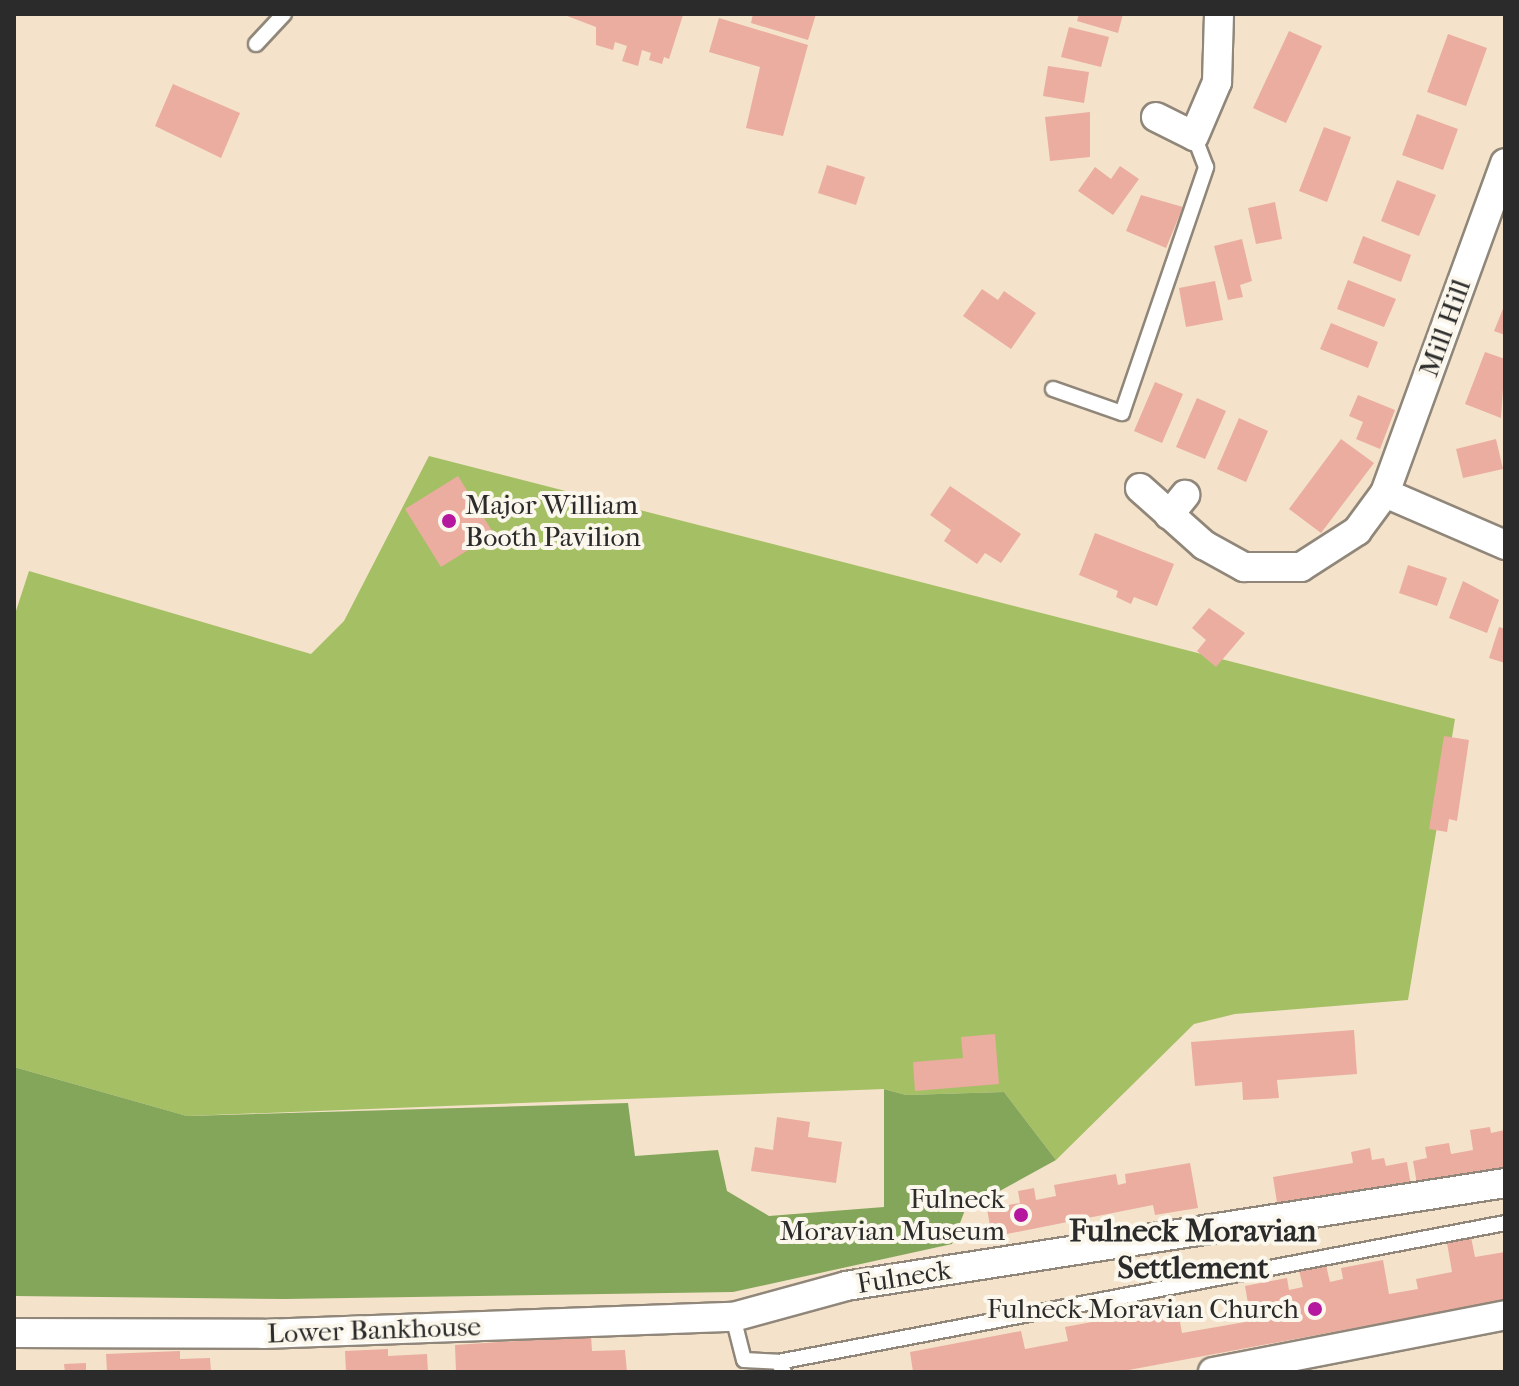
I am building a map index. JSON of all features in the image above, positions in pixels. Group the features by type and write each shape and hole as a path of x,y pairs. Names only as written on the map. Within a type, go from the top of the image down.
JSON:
{"street":[{"path":"1156,117 1194,136 1217,82 1219,14"},
{"name":"Mill Hill","path":"1140,488 1177,505 1204,545 1244,567 1301,567 1357,531 1385,493 1505,163"},
{"path":"1385,493 1505,545"},
{"name":"Fulneck","path":"733,1317 846,1286 1505,1183"},
{"path":"1213,1372 1505,1315"},
{"name":"Lower Bankhouse","path":"14,1333 263,1334 733,1317"}],"lane":[{"path":"256,44 284,14"},
{"path":"1053,389 1122,413 1206,167 1194,136"},
{"path":"733,1317 744,1360 781,1367 1505,1223"}],"green space":[{"path":"429,456 1455,719 1408,1000 1235,1014 1194,1024 1056,1160 1004,1092 906,1095 884,1089 187,1116 14,1067 14,617 29,571 311,654 344,621"},
{"path":"14,1067 187,1116 628,1103 635,1156 718,1150 727,1191 769,1216 884,1207 884,1089 906,1095 1004,1092 1056,1160 965,1210 952,1244 733,1292 284,1299 14,1296"}],"building":[{"path":"562,14 683,15 669,59 664,57 662,64 649,60 651,53 642,50 638,66 622,61 627,46 615,42 613,50 596,45 596,27"},
{"path":"753,14 816,14 808,40 751,23"},
{"path":"1079,14 1123,14 1118,33 1077,21"},
{"path":"719,18 808,45 783,136 746,128 760,67 709,52"},
{"path":"1069,27 1109,37 1101,67 1061,57"},
{"path":"1289,31 1322,46 1286,123 1253,108"},
{"path":"1448,34 1487,48 1466,106 1427,92"},
{"path":"1048,66 1089,72 1084,103 1043,96"},
{"path":"173,84 240,113 221,158 155,126"},
{"path":"1090,112 1090,157 1050,161 1045,117"},
{"path":"1417,114 1458,129 1443,170 1402,155"},
{"path":"1324,127 1351,137 1327,202 1299,191"},
{"path":"827,165 865,177 856,205 818,193"},
{"path":"1120,166 1139,179 1113,215 1078,191 1095,167 1111,179"},
{"path":"1397,180 1436,195 1419,236 1381,221"},
{"path":"1141,195 1183,207 1166,248 1126,231"},
{"path":"1275,202 1282,239 1256,244 1248,208"},
{"path":"1363,236 1411,255 1401,282 1353,263"},
{"path":"1242,239 1252,281 1240,285 1243,297 1228,300 1214,246"},
{"path":"1348,280 1396,299 1384,327 1337,309"},
{"path":"1215,281 1223,320 1186,327 1179,288"},
{"path":"982,289 998,300 1004,291 1036,313 1011,349 963,316"},
{"path":"1505,304 1505,335 1494,331"},
{"path":"1331,323 1378,342 1368,368 1320,349"},
{"path":"1485,352 1505,359 1501,418 1465,404"},
{"path":"1155,382 1183,394 1162,443 1134,431"},
{"path":"1358,395 1395,410 1380,449 1356,439 1363,422 1349,416"},
{"path":"1197,398 1226,411 1205,459 1176,447"},
{"path":"1239,418 1268,431 1246,482 1217,469"},
{"path":"1341,439 1374,463 1321,533 1289,509"},
{"path":"1496,439 1503,469 1463,478 1456,449"},
{"name":"Major William Booth Pavilion","path":"458,476 494,534 441,567 405,509"},
{"path":"950,486 1021,534 1001,563 985,553 977,564 944,541 951,530 930,515"},
{"path":"1095,533 1174,564 1157,606 1134,597 1131,604 1116,597 1118,591 1079,575"},
{"path":"1408,565 1447,578 1437,606 1399,593"},
{"path":"1463,581 1499,600 1487,633 1449,618"},
{"path":"1209,608 1245,633 1216,667 1197,651 1206,640 1192,628"},
{"path":"1499,627 1505,629 1505,663 1489,658"},
{"path":"1444,736 1469,740 1457,821 1449,819 1447,832 1429,829"},
{"path":"1354,1030 1357,1074 1277,1080 1279,1098 1243,1100 1242,1082 1195,1086 1191,1042"},
{"path":"995,1034 999,1084 915,1091 913,1062 963,1058 961,1037"},
{"path":"777,1117 810,1122 808,1137 842,1142 836,1183 751,1171 755,1147 773,1150"},
{"path":"1490,1127 1491,1133 1505,1130 1505,1168 1417,1184 1413,1161 1427,1158 1425,1147 1449,1143 1451,1154 1473,1150 1470,1130"},
{"path":"1370,1148 1372,1160 1384,1158 1386,1166 1407,1162 1411,1186 1278,1209 1273,1177 1353,1163 1351,1152"},
{"path":"1190,1163 1198,1208 1155,1215 1153,1205 992,1237 987,1209 1020,1203 1018,1191 1034,1188 1036,1200 1056,1196 1054,1185 1116,1174 1118,1185 1126,1183 1125,1174"},
{"path":"1470,1232 1475,1257 1505,1252 1505,1300 1118,1372 913,1372 910,1352 1021,1331 1025,1349 1068,1341 1065,1327 1177,1306 1182,1333 1251,1321 1245,1286 1287,1278 1289,1290 1303,1287 1299,1270 1326,1265 1330,1282 1343,1279 1341,1268 1383,1260 1389,1294 1418,1289 1416,1279 1452,1272 1446,1237"},
{"path":"591,1336 592,1351 625,1350 627,1372 456,1372 455,1345"},
{"path":"388,1349 388,1356 427,1354 428,1372 346,1372 345,1351"},
{"path":"180,1351 180,1359 210,1358 211,1372 107,1372 106,1354"},
{"path":"86,1363 86,1372 65,1372 64,1364"}],"place":[{"name":"Major William Booth Pavilion","path":"449,521"},
{"name":"Fulneck Moravian Museum","path":"1021,1215"},
{"name":"Fulneck Moravian Church","path":"1315,1309"}],"district":[{"name":"Fulneck Moravian Settlement","path":"1193,1250"}]}
